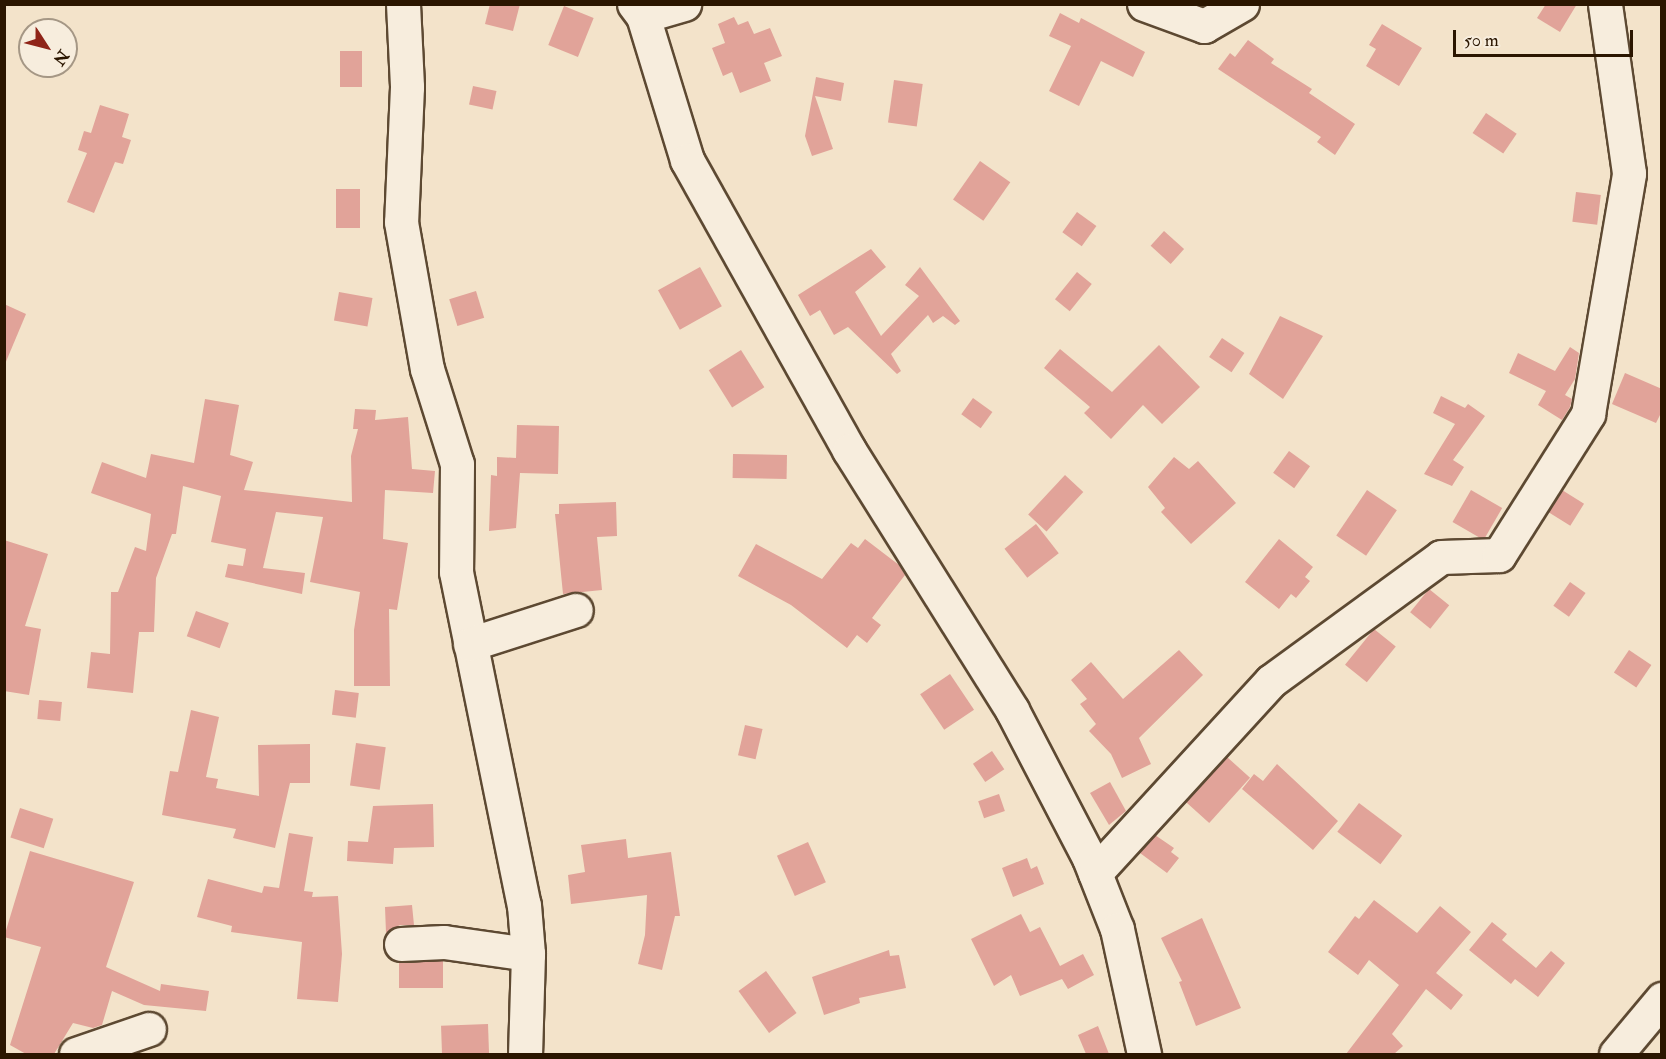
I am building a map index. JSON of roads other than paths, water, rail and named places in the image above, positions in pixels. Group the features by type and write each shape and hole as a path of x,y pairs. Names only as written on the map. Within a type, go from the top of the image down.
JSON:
{"street":[{"path":"403,4 407,87 401,222 427,369 457,464 456,573 524,905 528,954 525,1054"},
{"path":"684,4 639,10 687,160 849,450 1012,710 1095,873 1117,929 1144,1054"},
{"path":"1144,4 1204,26 1242,4"},
{"path":"1095,873 1271,681 1441,556 1499,555 1588,414 1629,173 1605,4"},
{"path":"470,644 576,609"},
{"path":"400,944 444,942 528,954"},
{"path":"1616,1054 1662,999"},
{"path":"76,1054 149,1029"}]}
